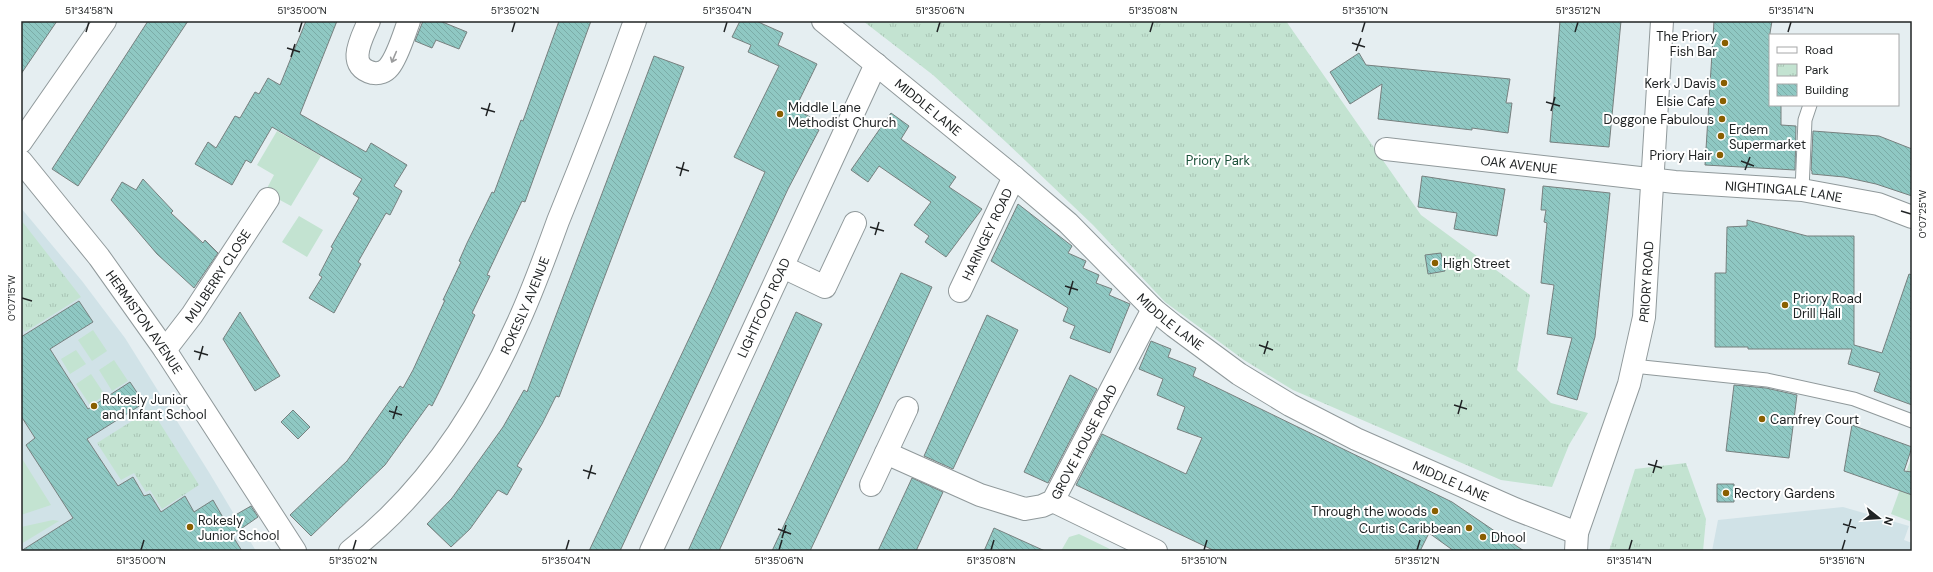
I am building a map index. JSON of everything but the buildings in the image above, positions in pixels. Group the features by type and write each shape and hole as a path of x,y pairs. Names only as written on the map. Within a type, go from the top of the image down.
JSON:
{"street":[{"path":"21,142 105,21"},
{"path":"369,21 357,50 357,60 362,68 377,74 384,71 392,62 409,21"},
{"name":"ROKESLY AVENUE","path":"350,551 368,537 410,495 448,449 474,409 517,326 605,103 635,21"},
{"name":"MIDDLE LANE","path":"823,21 1068,223 1153,309 1239,374 1290,405 1356,439 1515,509 1576,542"},
{"name":"PRIORY ROAD","path":"1576,542 1630,384 1644,317 1662,21"},
{"name":"LIGHTFOOT ROAD","path":"652,551 876,64"},
{"name":"OAK AVENUE","path":"1386,149 1652,179"},
{"name":"HERMISTON AVENUE","path":"21,161 99,257 165,350 295,551"},
{"name":"HARINGEY ROAD","path":"960,291 1014,177"},
{"name":"NIGHTINGALE LANE","path":"1652,179 1802,190 1878,204 1912,217"},
{"name":"MULBERRY CLOSE","path":"165,350 192,315 268,199"},
{"path":"783,267 826,287 855,223"},
{"name":"GROVE HOUSE ROAD","path":"886,453 980,494 1025,509 1042,506 1053,501 1153,309"},
{"path":"871,484 907,408"},
{"path":"1053,501 1156,551"}],"lane":[{"path":"1802,190 1805,120 1810,106"},
{"path":"1633,366 1767,380 1854,399 1912,421"}],"shaded area":[{"name":"Rokesly Junior and Infant School","path":"21,208 82,281 125,338 256,551 21,551"},
{"path":"1843,507 1909,526 1904,540 1912,543 1912,551 1712,551 1718,520"}],"green space":[{"name":"Priory Park","path":"863,21 1286,21 1421,215 1530,295 1517,370 1551,403 1588,413 1569,445 1552,487 1501,480 1293,390 1244,360 1165,302 1093,225 1007,143 933,75"},
{"path":"277,131 321,156 291,206 265,192 274,175 257,165"},
{"path":"299,216 323,230 307,257 282,242"},
{"path":"21,220 81,297 25,332 21,326"},
{"path":"93,330 107,351 92,361 78,340"},
{"path":"76,350 86,364 70,374 61,359"},
{"path":"114,360 128,381 112,391 99,370"},
{"path":"91,374 105,395 90,405 76,384"},
{"path":"151,409 199,485 162,509 150,490 146,492 134,473 121,480 97,443"},
{"path":"1912,456 1912,522 1891,514"},
{"path":"21,457 51,505 21,515"},
{"path":"1686,463 1706,519 1703,551 1609,551 1635,469"},
{"path":"53,520 59,521 21,544 21,527"},
{"path":"1079,534 1114,551 1061,551 1069,537"}],"place":[{"name":"The Priory Fish Bar","path":"1725,43"},
{"name":"Kerk J Davis","path":"1724,83"},
{"name":"Elsie Cafe","path":"1723,101"},
{"name":"Middle Lane Methodist Church","path":"780,114"},
{"name":"Doggone Fabulous","path":"1722,119"},
{"name":"Erdem Supermarket","path":"1721,136"},
{"name":"Priory Hair","path":"1720,155"},
{"name":"High Street","path":"1435,263"},
{"name":"Priory Road Drill Hall","path":"1785,305"},
{"name":"Rokesly Junior and Infant School","path":"94,406"},
{"name":"Camfrey Court","path":"1762,419"},
{"name":"Rectory Gardens","path":"1726,493"},
{"name":"Through the woods","path":"1435,511"},
{"name":"Rokesly Junior School","path":"190,527"},
{"name":"Curtis Caribbean","path":"1469,528"},
{"name":"Dhool","path":"1483,537"}]}
